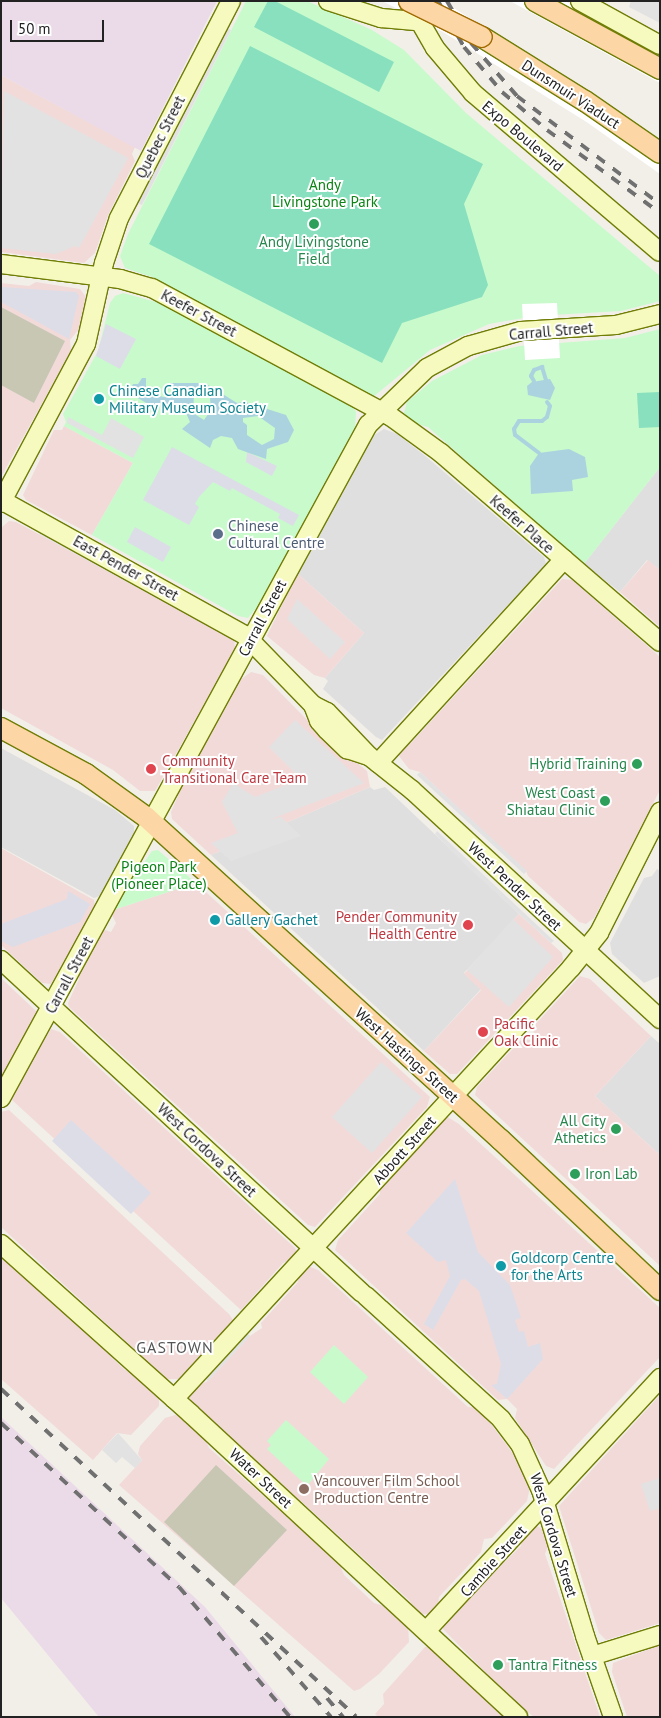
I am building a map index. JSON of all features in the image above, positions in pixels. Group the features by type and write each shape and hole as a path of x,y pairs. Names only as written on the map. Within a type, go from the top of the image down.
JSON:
{"main road":[{"path":"409,1 482,37"},
{"path":"432,1 482,37"},
{"path":"536,1 660,69"},
{"name":"Dunsmuir Viaduct","path":"482,37 585,101 660,153"},
{"name":"West Hastings Street","path":"1,728 101,784 151,822 452,1096 660,1290"}],"street":[{"name":"Quebec Street","path":"2,501 86,344 101,277 119,218 231,1"},
{"path":"328,1 381,18 418,20"},
{"name":"Expo Boulevard","path":"409,1 435,48 473,93 660,252"},
{"path":"580,1 660,45"},
{"name":"Keefer Street","path":"1,264 101,277 138,284 172,297 380,411"},
{"name":"Carrall Street","path":"1,1098 359,440 380,411 427,368 450,354 486,340 521,331 626,324 660,314"},
{"name":"Keefer Place","path":"380,411 429,444 660,642"},
{"name":"East Pender Street","path":"2,501 238,629 250,640"},
{"path":"373,759 564,559"},
{"name":"West Pender Street","path":"250,640 313,705 327,712 373,759 412,790 660,1019"},
{"name":"Abbott Street","path":"174,1399 314,1249 585,950 599,933 660,812"},
{"name":"West Cordova Street","path":"1,960 510,1430 528,1458 545,1502 592,1656 613,1717"},
{"name":"Water Street","path":"1,1244 174,1399 518,1717"},
{"name":"Cambie Street","path":"426,1631 660,1378"},
{"path":"592,1656 660,1635"}],"shaded area":[{"path":"1,1 217,1 141,151 1,75"},
{"path":"631,1 660,1 660,23 629,7"},
{"path":"227,28 231,30 142,205 137,203"},
{"path":"1,75 135,147 132,154 135,161 108,215 95,253 84,263 1,252"},
{"path":"4,91 128,158 79,248 75,246 56,254 1,248"},
{"path":"36,282 80,289 86,297 79,329 70,340 71,351 1,477 1,283 29,286"},
{"path":"1,287 76,292 79,296 69,339 1,302"},
{"path":"1,307 65,341 34,403 1,385"},
{"path":"106,324 136,339 120,369 96,356"},
{"path":"68,417 102,435 111,418 144,437 133,458 67,423"},
{"path":"64,426 133,463 92,535 26,500 23,495 54,430 62,430"},
{"path":"384,429 397,434 424,455 544,557 546,564 545,570 532,579 382,740 376,737 323,689 328,681 325,678 364,633 297,573 371,437"},
{"path":"172,447 299,515 293,526 278,518 280,514 232,488 230,491 213,482 195,504 199,507 189,525 143,500"},
{"path":"247,452 277,466 272,476 246,462"},
{"path":"660,467 660,570 647,560 620,592 584,564"},
{"path":"9,521 16,522 234,639 235,649 155,791 140,791 113,770 1,708 1,528"},
{"path":"135,527 171,547 163,562 127,542"},
{"path":"41,530 220,628 218,632 39,534"},
{"path":"648,560 660,570 660,627 620,592"},
{"path":"297,573 364,633 325,678 314,675 267,636"},
{"path":"562,579 572,580 660,657 660,790 594,918 586,924 579,922 528,876 526,871 420,772 409,769 399,756 404,745 411,743"},
{"path":"297,599 345,642 330,659 287,619"},
{"path":"251,672 263,675 315,728 367,771 370,787 211,855 172,819 171,812 178,796 179,784 232,686"},
{"path":"295,720 364,783 269,820 281,817 301,836 231,861 211,843 238,833 222,802 233,783 255,797 301,779 269,747"},
{"path":"1,748 115,810 134,826 134,833 100,896 94,898 1,847"},
{"path":"420,772 527,871 524,874 417,775"},
{"path":"370,787 374,790 385,787 519,914 464,973 481,989 424,1051 211,855"},
{"path":"437,831 554,941 551,943 471,870 435,834"},
{"path":"1,848 94,900 95,906 51,984 42,983 1,945"},
{"path":"657,869 660,871 660,976 644,983 612,954 610,943 644,878 652,876"},
{"path":"196,883 430,1097 427,1107 315,1227 308,1225 69,1007 68,1003 79,979 78,969 102,929 111,932 116,923 110,911"},
{"path":"68,891 90,904 80,922 13,947 1,941 1,924 67,899"},
{"path":"519,914 562,953 563,960 457,1074 450,1074 424,1051 481,990 464,974"},
{"path":"513,919 553,957 509,1007 467,970"},
{"path":"580,976 590,979 651,1036 595,1096 660,1155 660,1266 475,1095 477,1087 522,1039 530,1040 535,1035 532,1028"},
{"path":"1,978 37,1012 1,1077"},
{"path":"51,1029 60,1032 295,1248 297,1253 292,1259 283,1263 241,1310 12,1100 10,1094"},
{"path":"651,1036 660,1044 660,1155 595,1096"},
{"path":"381,1062 422,1097 372,1153 332,1117"},
{"path":"9,1110 229,1314 233,1320 231,1328 182,1379 167,1379 1,1227 1,1112"},
{"path":"446,1116 459,1124 660,1308 660,1357 554,1469 546,1466 515,1418 517,1409 507,1399 498,1400 335,1250 338,1240 380,1194 380,1187"},
{"path":"71,1120 151,1193 131,1214 52,1141"},
{"path":"455,1179 478,1252 510,1285 521,1318 515,1320 519,1332 524,1331 528,1347 540,1343 543,1359 507,1399 491,1385 497,1384 501,1364 479,1291 465,1279 461,1280 433,1330 424,1324 450,1276 446,1260 438,1262 406,1233"},
{"path":"1,1255 103,1343 111,1357 125,1370 139,1374 159,1395 159,1406 131,1435 117,1433 93,1460 1,1379"},
{"path":"308,1266 318,1270 468,1407 479,1408 517,1459 530,1487 527,1501 492,1538 484,1539 481,1552 439,1597 438,1606 428,1614 419,1614 409,1600 301,1501 293,1498 190,1399 189,1395 196,1387 208,1381 250,1336 262,1328 261,1323 298,1282 299,1276"},
{"path":"246,1332 250,1336 208,1381 204,1377"},
{"path":"660,1395 660,1623 606,1640 599,1633 559,1506"},
{"path":"175,1415 180,1416 204,1436 209,1448 339,1563 344,1575 374,1603 391,1608 408,1626 409,1642 379,1674 360,1689 354,1691 119,1485 142,1460 138,1454 140,1446 165,1418"},
{"path":"1,1417 205,1607 295,1717 99,1717 1,1598"},
{"path":"118,1433 142,1460 135,1468 122,1457 116,1463 102,1450"},
{"path":"216,1465 287,1530 234,1586 164,1522"},
{"path":"660,1478 660,1508 650,1511 641,1484"},
{"path":"535,1525 542,1529 548,1546 545,1554 600,1717 534,1717 515,1702 443,1629 443,1623 521,1546 522,1538"},
{"path":"660,1645 660,1717 627,1717 612,1672 613,1663"},
{"path":"425,1647 430,1647 506,1717 378,1717 375,1714 384,1704 383,1694"}],"green space":[{"name":"Andy Livingstone Park","path":"246,1 307,1 372,30 404,50 466,113 660,276 660,301 621,311 535,316 489,324 430,350 373,397 152,277 125,268 120,256 128,234"},
{"path":"268,1 275,1 394,62 379,92 254,27"},
{"name":"Andy Livingstone Field","path":"250,46 483,164 464,204 488,285 482,297 402,323 382,363 149,244"},
{"path":"123,293 156,302 351,404 356,412 355,427 257,607 248,618 238,616 92,535 133,463 64,426 66,422 63,414 98,351 110,303 115,296"},
{"path":"660,329 660,467 584,564 428,427 414,423 404,413 407,402 432,381 482,355 520,346 625,338"},
{"path":"660,392 660,427 639,428 637,393"},
{"name":"Pigeon Park (Pioneer Place)","path":"158,850 196,883 110,911 134,868 143,864 152,851"},
{"path":"334,1345 368,1377 344,1404 310,1372"},
{"path":"286,1420 329,1459 307,1486 267,1449 271,1445 267,1441"}],"water":[{"path":"142,378 146,378 146,390 163,397 171,397 173,390 170,383 205,383 237,403 245,402 286,415 294,430 288,442 267,449 266,459 238,449 232,438 221,436 213,440 210,448 182,429 190,422 183,406 160,404 155,408 129,393 133,384 138,384","holes":["201,392 210,398 211,410 204,420 193,413 194,395","258,416 275,428 274,439 262,445 247,435 247,425 243,422 243,418"]},
{"path":"550,379 555,388 550,400 528,395 527,386 532,382"},
{"path":"569,449 585,457 588,477 572,480 573,491 531,494 530,466 539,453"}],"pier":[{"path":"382,1 443,1 660,141 660,174 588,123 443,32"},
{"path":"510,1 565,1 660,53 660,83"},
{"path":"557,303 560,358 525,360 522,304"}],"waterway":[{"path":"542,367 546,380"},
{"path":"534,381 531,376 534,370 542,367"},
{"path":"539,453 515,435 514,429 519,421 542,421 547,417 550,406 547,402"}],"railway":[{"path":"438,1 464,47 502,92 547,130 660,213"},
{"path":"447,1 471,43 517,96 660,204"},
{"path":"1,1389 356,1717"},
{"path":"1,1423 179,1587 290,1717"},
{"path":"261,1637 331,1717"},
{"path":"327,1698 343,1717"}],"place":[{"name":"Andy Livingstone Field","path":"314,224"},
{"name":"Chinese Canadian Military Museum Society","path":"99,399"},
{"name":"Chinese Cultural Centre","path":"218,534"},
{"name":"Hybrid Training","path":"637,764"},
{"name":"Community Transitional Care Team","path":"151,769"},
{"name":"West Coast Shiatau Clinic","path":"605,801"},
{"name":"Gallery Gachet","path":"215,920"},
{"name":"Pender Community Health Centre","path":"468,925"},
{"name":"Pacific Oak Clinic","path":"483,1032"},
{"name":"All City Athetics","path":"616,1129"},
{"name":"Iron Lab","path":"575,1174"},
{"name":"Goldcorp Centre for the Arts","path":"501,1266"},
{"name":"Vancouver Film School Production Centre","path":"304,1489"},
{"name":"Tantra Fitness","path":"498,1665"}],"district":[{"name":"GASTOWN","path":"175,1347"}]}
